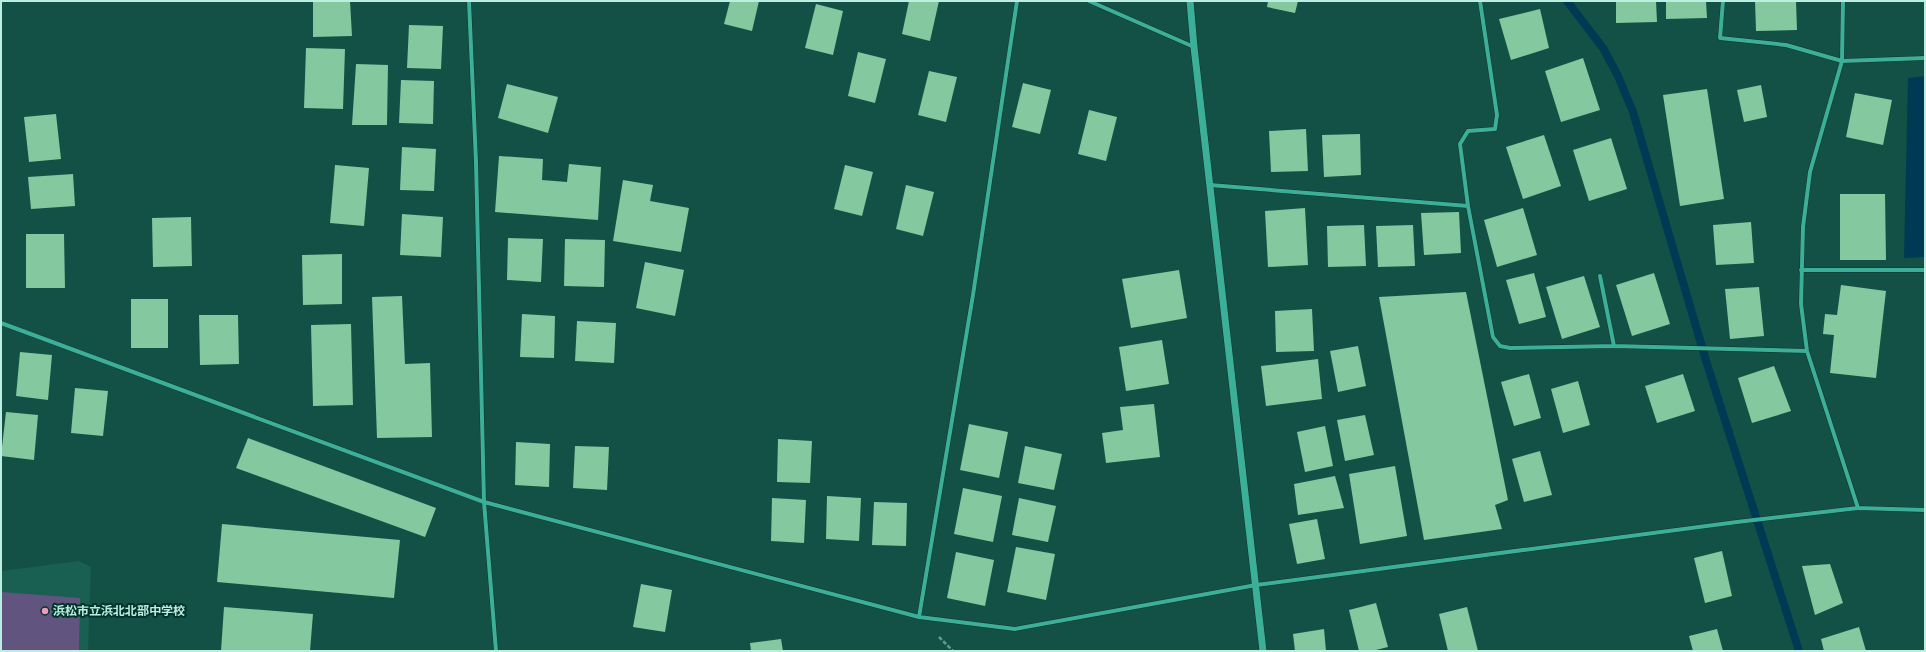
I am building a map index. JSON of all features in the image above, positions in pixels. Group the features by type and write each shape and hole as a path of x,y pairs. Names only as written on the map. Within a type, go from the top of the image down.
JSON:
{"street":[{"path":"469,1 476,162 484,502 496,651"},
{"path":"919,618 973,295 1016,1"},
{"path":"1089,1 1194,48"},
{"path":"1190,1 1194,48 1263,651"},
{"path":"1480,1 1497,115 1495,129 1468,131 1460,144 1468,206 1492,337 1500,346 1510,348 1614,346 1807,350"},
{"path":"1723,1 1720,38 1786,45 1842,61 1925,58"},
{"path":"1843,1 1842,61 1810,172 1803,227 1801,304 1807,350 1858,508"},
{"path":"1210,185 1468,206"},
{"path":"1801,270 1925,270"},
{"path":"1600,276 1614,346"},
{"path":"1,323 484,502 919,618 1015,629 1256,585 1766,518 1858,508 1925,510"}],"shaded area":[{"name":"浜松市立浜北北部中学校","path":"79,561 91,567 88,651 1,651 1,571"},
{"path":"1,592 80,598 79,651 1,651"}],"water":[{"path":"1925,76 1925,257 1904,258 1908,78"}],"building":[{"path":"313,1 350,1 352,36 313,37"},
{"path":"730,1 759,1 752,31 724,24"},
{"path":"909,1 939,1 930,41 902,34"},
{"path":"1268,1 1298,1 1295,13 1267,7"},
{"path":"1616,1 1656,1 1657,22 1616,23"},
{"path":"1666,1 1706,1 1707,18 1666,19"},
{"path":"1755,1 1796,1 1797,30 1756,31"},
{"path":"816,4 843,11 833,55 805,48"},
{"path":"1540,9 1549,48 1511,60 1499,19"},
{"path":"409,25 443,26 441,69 407,68"},
{"path":"306,48 345,49 343,109 304,108"},
{"path":"858,52 886,59 875,103 848,96"},
{"path":"1583,58 1600,110 1561,122 1545,71"},
{"path":"356,64 388,65 387,125 352,125"},
{"path":"929,71 957,77 946,122 918,115"},
{"path":"401,80 434,81 433,124 399,123"},
{"path":"1023,83 1051,90 1040,134 1012,127"},
{"path":"507,84 558,97 548,133 498,118"},
{"path":"1761,85 1767,117 1744,122 1737,90"},
{"path":"1707,89 1724,199 1680,206 1663,95"},
{"path":"1855,93 1892,100 1883,145 1846,137"},
{"path":"1089,110 1117,117 1106,161 1078,154"},
{"path":"56,114 61,159 29,162 24,117"},
{"path":"1306,129 1308,171 1271,172 1269,131"},
{"path":"1360,134 1361,175 1324,177 1322,135"},
{"path":"1544,135 1561,186 1523,199 1506,147"},
{"path":"1611,138 1627,189 1589,201 1573,150"},
{"path":"402,147 436,149 434,191 400,190"},
{"path":"499,156 543,159 542,180 567,182 569,164 601,167 598,220 495,212"},
{"path":"335,165 369,168 364,226 330,223"},
{"path":"845,165 873,172 862,216 834,209"},
{"path":"73,174 75,206 31,209 28,177"},
{"path":"623,180 653,185 650,201 689,208 681,252 613,241"},
{"path":"906,185 934,192 923,236 896,229"},
{"path":"1840,194 1885,194 1886,260 1840,260"},
{"path":"1305,208 1308,265 1268,267 1265,211"},
{"path":"1523,208 1537,255 1497,267 1484,220"},
{"path":"1459,212 1461,253 1424,255 1421,213"},
{"path":"402,214 443,217 441,257 400,255"},
{"path":"191,217 192,266 153,267 152,218"},
{"path":"1751,222 1754,263 1716,265 1713,225"},
{"path":"1364,225 1366,266 1328,267 1327,226"},
{"path":"1413,225 1415,266 1378,267 1376,226"},
{"path":"26,234 64,234 65,288 26,288"},
{"path":"508,238 543,239 541,282 507,280"},
{"path":"565,239 605,240 604,287 564,286"},
{"path":"342,254 342,304 303,305 302,255"},
{"path":"645,262 684,270 675,316 636,308"},
{"path":"1179,270 1187,318 1131,328 1122,279"},
{"path":"1534,273 1546,317 1519,324 1506,280"},
{"path":"1654,273 1670,324 1632,336 1616,285"},
{"path":"1584,276 1600,327 1562,339 1546,287"},
{"path":"1841,285 1886,291 1876,378 1830,373 1834,335 1823,334 1825,314 1837,315"},
{"path":"1759,287 1764,336 1730,339 1725,289"},
{"path":"1466,292 1508,500 1495,505 1502,529 1424,540 1379,297"},
{"path":"402,296 405,364 430,363 432,437 377,438 372,297"},
{"path":"131,299 168,299 168,348 131,348"},
{"path":"1312,309 1314,351 1276,352 1275,311"},
{"path":"522,314 555,316 554,358 520,357"},
{"path":"199,315 238,315 239,364 200,365"},
{"path":"577,321 616,323 614,363 575,361"},
{"path":"351,324 353,405 313,406 311,325"},
{"path":"1162,340 1169,384 1126,391 1119,347"},
{"path":"1358,346 1366,386 1338,392 1330,351"},
{"path":"20,352 52,355 48,400 16,396"},
{"path":"1318,359 1322,399 1266,406 1261,366"},
{"path":"1774,366 1791,411 1752,423 1738,378"},
{"path":"1529,374 1541,418 1514,426 1501,382"},
{"path":"1683,374 1695,411 1657,423 1645,386"},
{"path":"1578,381 1590,425 1563,433 1551,389"},
{"path":"75,388 108,391 103,436 71,433"},
{"path":"1154,404 1160,457 1106,463 1102,433 1123,430 1120,407"},
{"path":"6,412 38,415 34,460 1,456"},
{"path":"1365,415 1374,455 1345,461 1337,420"},
{"path":"969,424 1008,432 999,478 960,470"},
{"path":"1325,426 1333,466 1305,472 1297,432"},
{"path":"248,438 436,508 425,537 236,468"},
{"path":"778,439 812,441 810,483 777,482"},
{"path":"516,442 550,444 549,487 515,485"},
{"path":"575,446 609,447 607,490 573,488"},
{"path":"1025,446 1062,454 1054,490 1018,483"},
{"path":"1540,451 1552,495 1524,502 1512,459"},
{"path":"1395,466 1407,536 1360,544 1349,474"},
{"path":"1335,476 1344,508 1298,515 1294,484"},
{"path":"963,488 1002,496 993,542 954,534"},
{"path":"827,496 861,498 859,541 826,539"},
{"path":"772,498 806,500 804,543 771,541"},
{"path":"1019,498 1056,506 1048,542 1012,535"},
{"path":"874,502 907,503 906,546 872,545"},
{"path":"1317,519 1325,559 1297,564 1289,524"},
{"path":"222,524 400,540 394,598 217,582"},
{"path":"1016,547 1055,554 1046,600 1007,592"},
{"path":"1722,551 1732,596 1705,603 1694,558"},
{"path":"956,552 994,560 985,606 947,598"},
{"path":"1830,564 1843,603 1815,615 1802,566"},
{"path":"641,584 672,590 665,632 633,627"},
{"path":"1376,603 1388,647 1372,651 1359,651 1349,610"},
{"path":"224,607 313,614 310,651 221,651"},
{"path":"1467,607 1478,651 1448,651 1439,614"},
{"path":"1859,627 1866,651 1824,651 1821,639"},
{"path":"1324,629 1326,651 1295,651 1293,634"},
{"path":"1717,629 1723,651 1693,651 1689,636"},
{"path":"781,639 783,651 751,651 750,643"}],"waterway":[{"path":"1567,1 1603,48 1618,76 1633,112 1707,364 1799,651"}],"place":[{"name":"浜松市立浜北北部中学校","path":"45,611"}]}
